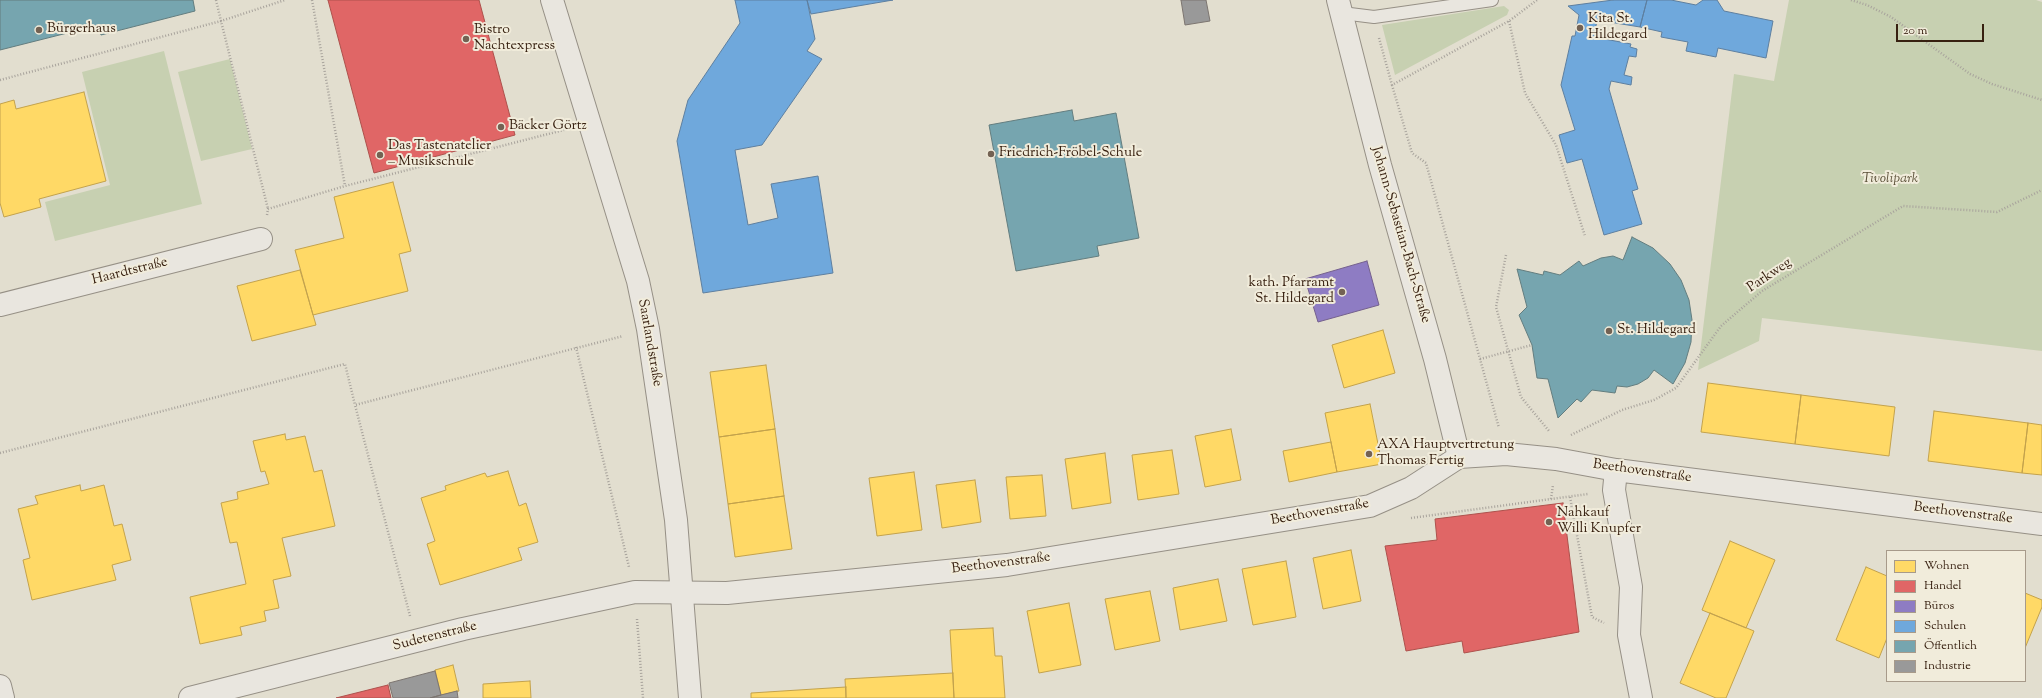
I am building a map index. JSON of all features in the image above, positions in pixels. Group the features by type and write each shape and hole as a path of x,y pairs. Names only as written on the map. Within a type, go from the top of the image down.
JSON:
{"street":[{"name":"Saarlandstraße","path":"552,0 638,281 648,329 676,520 690,698"},
{"name":"Johann-Sebastian-Bach-Straße","path":"1340,7 1380,165 1435,359 1459,457"},
{"name":"Haardtstraße","path":"0,305 261,239"},
{"name":"Beethovenstraße","path":"682,592 727,593 1006,565 1370,506 1411,488 1459,457 1557,450 1615,480 2042,524"},
{"path":"1615,480 1631,587 1629,635 1641,698"},
{"name":"Sudetenstraße","path":"190,698 416,641 635,592 682,592"},
{"path":"0,686 3,698"}],"lane":[{"name":"Johann-Sebastian-Bach-Straße","path":"1340,7 1374,17 1492,0"}],"path":[{"path":"216,0 268,209 261,239"},
{"path":"0,80 221,21 285,0"},
{"path":"312,0 345,186"},
{"path":"1392,85 1509,21 1537,0"},
{"path":"1851,0 1892,17 1970,74 1992,84 2042,100"},
{"path":"1374,17 1412,153 1426,163 1506,454"},
{"path":"1509,21 1525,93 1556,145 1584,236"},
{"path":"268,209 345,186 590,123"},
{"name":"Parkweg","path":"1557,450 1622,410 1654,400 1676,388 1721,326 1762,291 1903,206 1997,212 2042,190"},
{"path":"1506,255 1496,307 1521,397 1557,450"},
{"path":"355,405 648,329"},
{"path":"1480,359 1532,345"},
{"path":"576,347 635,592 643,698"},
{"path":"0,453 345,364 416,641"},
{"path":"1406,519 1570,497 1615,480"},
{"path":"1570,497 1592,617 1629,635"}],"green space":[{"name":"Tivolipark","path":"1789,0 2036,0 2042,2 2042,351 1762,318 1759,341 1698,370 1734,74 1774,81"},
{"path":"1504,6 1509,10 1507,15 1395,75 1382,25"},
{"path":"164,51 202,204 55,241 45,202 110,185 82,72"},
{"path":"230,59 252,149 201,161 178,72"}],"building: Wohnen":[{"path":"84,92 106,181 39,199 41,207 4,217 0,203 0,104 14,100 16,109"},
{"path":"393,182 411,251 399,254 408,291 313,315 295,250 344,238 334,197"},
{"path":"300,270 316,325 252,341 237,286"},
{"path":"1383,330 1395,373 1344,388 1332,345"},
{"path":"766,365 775,429 719,437 710,372"},
{"path":"1708,383 1801,395 1795,444 1701,432"},
{"path":"1801,395 1895,407 1889,456 1795,444"},
{"path":"1370,404 1382,464 1337,472 1325,413"},
{"path":"1934,411 2028,423 2022,473 1928,461"},
{"path":"2028,423 2042,425 2042,475 2022,473"},
{"path":"775,429 784,496 728,504 719,437"},
{"path":"1231,429 1241,480 1205,487 1195,436"},
{"path":"285,434 286,440 305,436 314,472 322,470 335,526 282,538 291,576 273,580 279,608 264,611 266,621 240,627 242,635 200,644 190,597 246,584 237,542 230,543 221,503 238,499 237,492 269,484 265,471 261,472 253,441"},
{"path":"1331,442 1337,472 1289,482 1283,451"},
{"path":"1172,450 1179,494 1138,500 1132,455"},
{"path":"1105,453 1111,503 1072,509 1065,459"},
{"path":"508,471 519,506 526,503 538,542 518,548 522,560 440,585 427,544 435,541 421,498 446,490 445,486 485,473 487,477"},
{"path":"914,472 922,530 877,536 869,478"},
{"path":"1042,475 1046,516 1010,519 1006,477"},
{"path":"975,480 981,522 942,528 936,485"},
{"path":"80,485 81,491 104,485 114,526 122,524 131,560 112,565 116,580 32,600 23,560 30,558 18,509 38,504 35,496"},
{"path":"784,496 792,549 735,557 728,504"},
{"path":"1730,541 1775,560 1746,628 1702,610"},
{"path":"1351,550 1361,601 1323,609 1313,558"},
{"path":"1286,561 1296,617 1253,625 1242,569"},
{"path":"1866,567 1886,576 1886,640 1879,658 1836,640"},
{"path":"1218,579 1227,621 1180,630 1173,588"},
{"path":"1150,591 1160,641 1115,650 1105,599"},
{"path":"2026,593 2042,600 2042,607 2026,646"},
{"path":"1069,603 1081,665 1039,673 1027,611"},
{"path":"1710,613 1754,631 1726,698 1716,698 1680,683"},
{"path":"993,628 995,656 1002,656 1005,698 954,698 950,630"},
{"path":"453,665 459,691 441,695 435,670"},
{"path":"953,673 954,698 846,698 845,679"},
{"path":"530,681 531,698 483,698 483,684"},
{"path":"846,687 846,698 751,698 751,693"}],"building: Handel":[{"path":"328,0 479,0 515,135 374,173"},
{"path":"1563,503 1579,632 1464,653 1462,641 1406,651 1385,546 1437,540 1435,519"},
{"path":"388,685 391,698 336,698"}],"building: Büros":[{"name":"kath. Pfarramt St. Hildegard","path":"1367,261 1379,305 1318,322 1305,279"}],"building: Schulen":[{"path":"735,0 807,0 815,39 807,51 822,59 762,145 735,150 748,225 778,218 771,184 818,176 833,273 703,293 677,141 688,100 740,23"},
{"path":"807,0 893,0 811,14"},
{"path":"1613,0 1647,0 1640,27 1597,20 1594,37 1631,44 1630,47 1637,49 1636,57 1629,56 1624,75 1632,77 1631,85 1611,81 1609,89 1638,189 1632,191 1642,224 1604,235 1582,159 1567,163 1559,135 1575,130 1561,85 1572,36 1575,36 1579,15 1568,6"},
{"path":"1647,0 1671,0 1696,5 1703,0 1717,0 1724,11 1773,21 1766,58 1718,48 1716,57 1686,51 1688,42 1661,37 1662,32 1640,27"}],"building: Öffentlich":[{"name":"Bürgerhaus","path":"0,0 193,0 195,11 101,35 99,25 0,50"},
{"path":"1072,110 1074,121 1116,113 1139,238 1097,246 1099,256 1016,271 989,125"},
{"name":"St. Hildegard","path":"1632,237 1653,248 1670,264 1681,280 1689,300 1692,320 1691,342 1685,363 1673,384 1654,370 1648,378 1638,384 1627,387 1617,386 1615,393 1592,390 1581,402 1577,399 1558,418 1548,379 1537,378 1532,345 1519,315 1527,307 1517,269 1543,275 1544,271 1560,275 1579,261 1583,266 1601,258 1613,256 1623,260"}],"building: Industrie":[{"path":"1181,0 1206,0 1210,21 1185,25"},
{"path":"435,671 441,695 430,698 393,698 389,683"},
{"path":"457,691 458,698 430,698 441,695"}],"place":[{"name":"Kita St. Hildegard","path":"1580,28"},
{"name":"Bürgerhaus","path":"39,30"},
{"name":"Bistro Nachtexpress","path":"466,39"},
{"name":"Bäcker Görtz","path":"501,127"},
{"name":"Friedrich-Fröbel-Schule","path":"991,154"},
{"name":"Das Tastenatelier – Musikschule","path":"380,155"},
{"name":"kath. Pfarramt St. Hildegard","path":"1342,292"},
{"name":"St. Hildegard","path":"1609,331"},
{"name":"AXA Hauptvertretung Thomas Fertig","path":"1369,454"},
{"name":"Nahkauf Willi Knupfer","path":"1549,522"}]}
